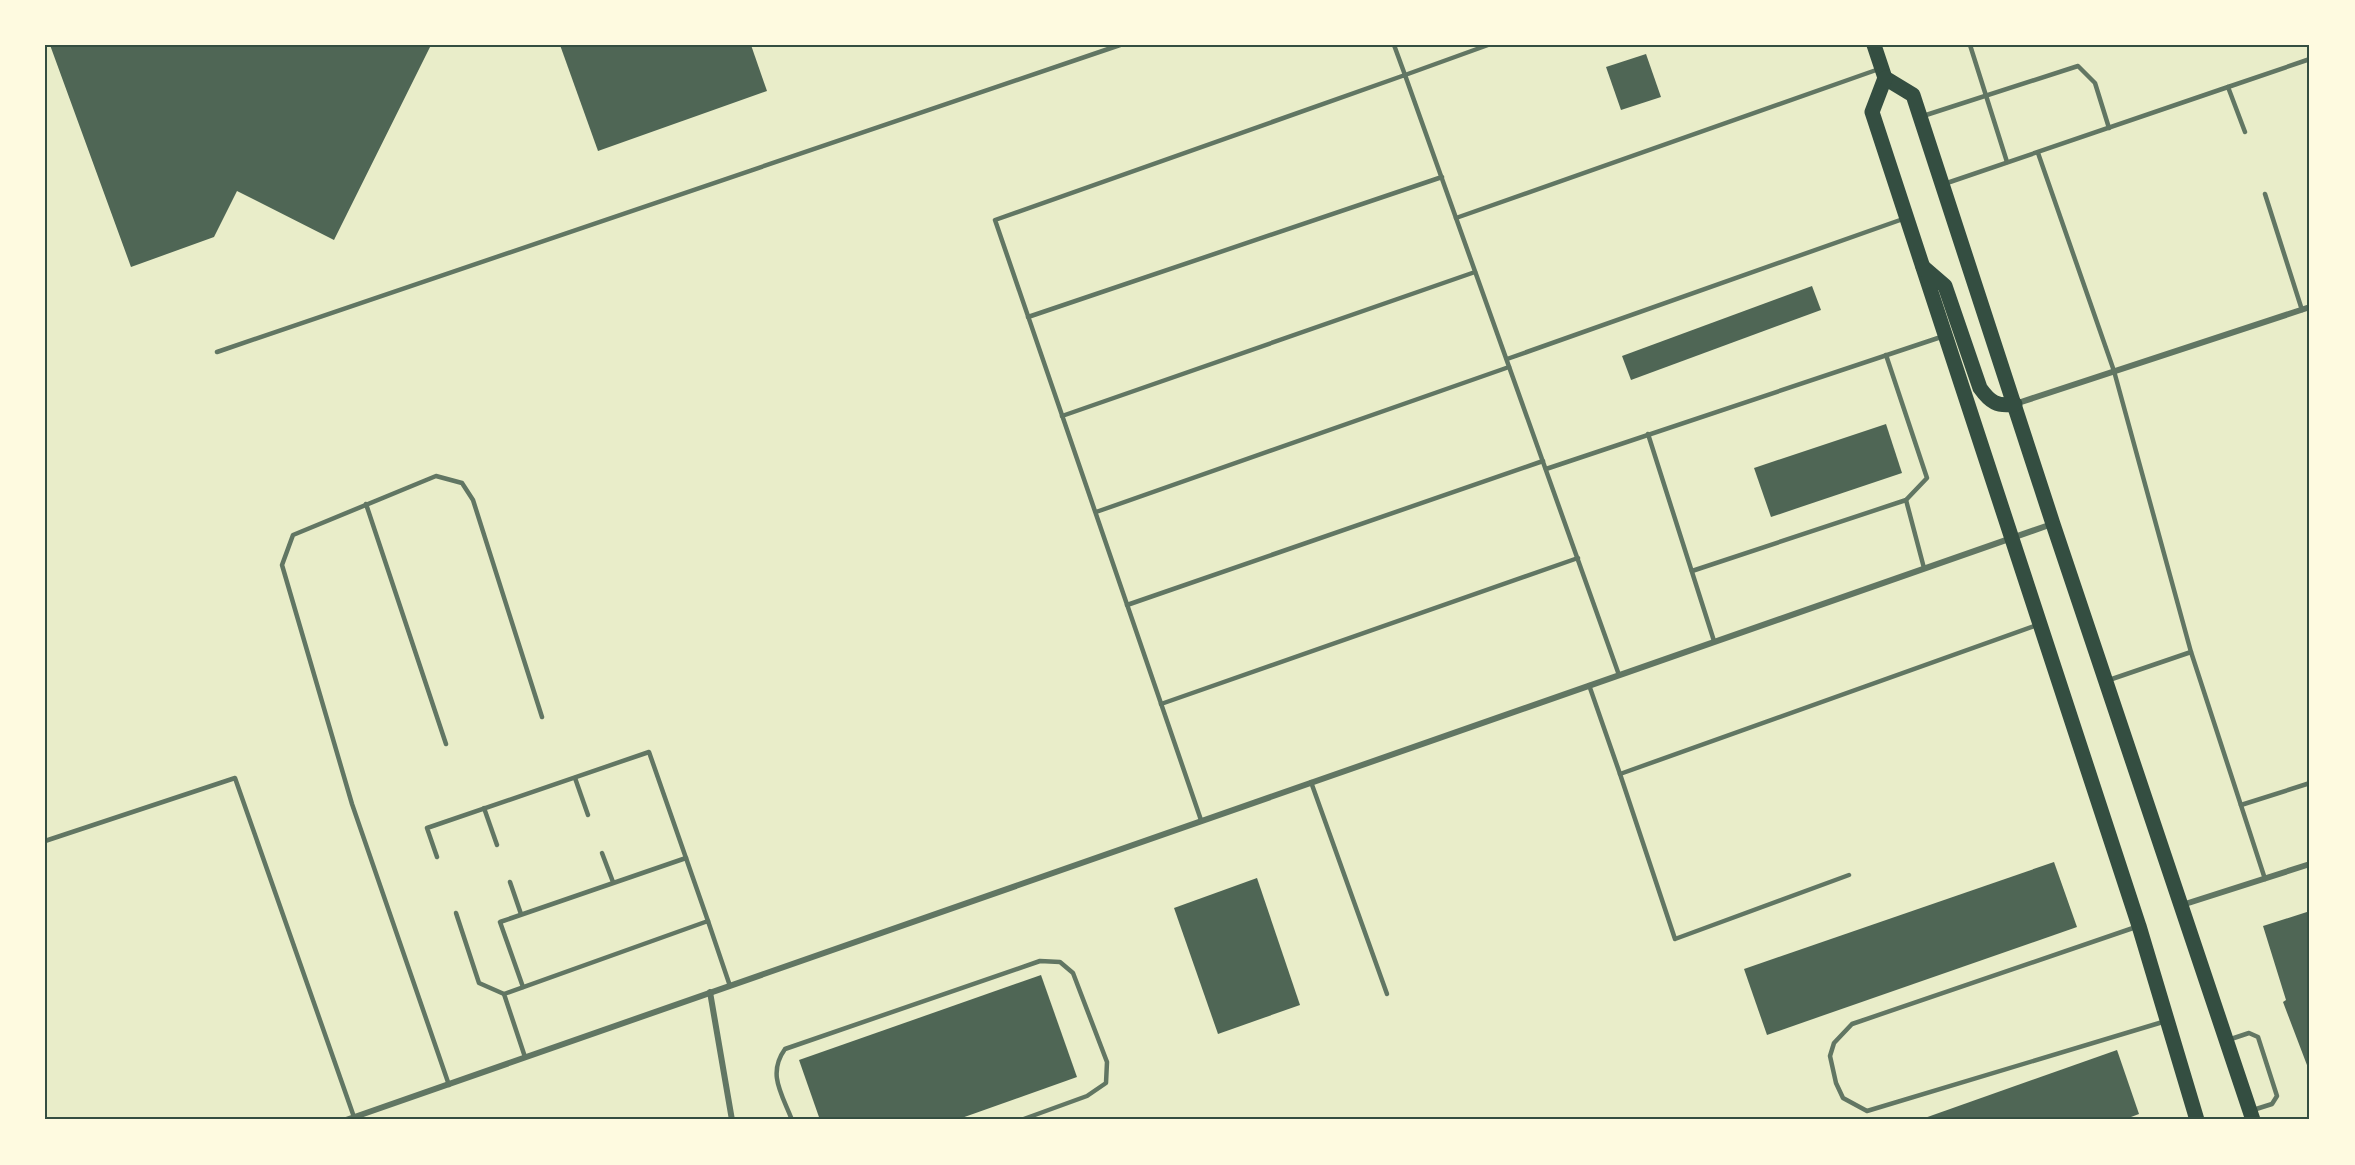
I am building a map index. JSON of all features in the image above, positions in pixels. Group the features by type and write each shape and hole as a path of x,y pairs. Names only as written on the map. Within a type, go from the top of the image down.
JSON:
{"main road":[{"path":"1874,45 1883,74 1872,112 2139,926 2197,1120"},
{"path":"1883,74 1913,95 2053,524 2252,1115"},
{"path":"1923,267 1945,286 1980,388 1991,402 2004,406 2014,404"}],"street":[{"path":"2014,404 2310,307"},
{"path":"346,1120 2053,524"},
{"path":"2181,905 2310,864"},
{"path":"710,992 732,1120"}],"lane":[{"path":"216,352 1120,45"},
{"path":"1394,45 1619,675"},
{"path":"1201,820 995,220 1488,45"},
{"path":"1970,45 2007,162"},
{"path":"1943,184 2310,59"},
{"path":"1920,117 2078,66 2095,83 2109,128"},
{"path":"1456,218 1883,74"},
{"path":"2229,87 2245,132"},
{"path":"2038,153 2114,371 2191,652 2265,879"},
{"path":"1028,317 1442,177"},
{"path":"2265,194 2302,310"},
{"path":"1507,359 1906,218"},
{"path":"1062,416 1475,272"},
{"path":"1546,469 1946,335"},
{"path":"1692,572 1905,500 1927,478 1886,355"},
{"path":"1096,512 1509,367"},
{"path":"1648,434 1714,642"},
{"path":"1127,605 1543,461"},
{"path":"449,1084 352,804 282,565 293,535 436,476 462,483 473,500 542,717"},
{"path":"1905,500 1924,568"},
{"path":"366,504 446,744"},
{"path":"1161,704 1578,558"},
{"path":"1620,774 2040,625"},
{"path":"2106,681 2191,652"},
{"path":"1589,685 1675,939 1849,875"},
{"path":"437,857 427,828 649,752 730,986"},
{"path":"45,841 235,778 354,1117"},
{"path":"575,778 588,815"},
{"path":"1311,782 1387,994"},
{"path":"2241,805 2310,783"},
{"path":"484,808 496,845"},
{"path":"602,853 613,882"},
{"path":"523,987 500,922 686,858"},
{"path":"510,882 521,915"},
{"path":"456,913 479,983 504,994 708,921"},
{"path":"2139,926 1852,1024 1834,1043 1830,1056 1836,1083 1843,1098 1868,1111 2167,1021"},
{"path":"792,1120 776,1077 776,1062 785,1049 1040,961 1060,962 1073,973 1107,1062 1106,1083 1087,1096 1021,1120"},
{"path":"504,994 525,1057"},
{"path":"2226,1040 2249,1033 2258,1037 2277,1096 2272,1104 2252,1115"}],"building":[{"path":"50,45 431,45 334,240 237,191 214,237 131,267"},
{"path":"560,45 751,45 767,91 598,151"},
{"path":"1646,54 1661,97 1621,110 1606,67"},
{"path":"1812,286 1821,310 1631,380 1622,356"},
{"path":"1886,424 1902,473 1771,517 1754,468"},
{"path":"2054,862 2077,927 1767,1035 1744,969"},
{"path":"1257,878 1300,1005 1218,1034 1174,908"},
{"path":"2310,911 2310,1073 2283,1002 2286,1000 2263,926"},
{"path":"1041,975 1077,1077 956,1120 820,1120 799,1060"},
{"path":"2117,1050 2139,1114 2123,1120 1919,1120"}]}
